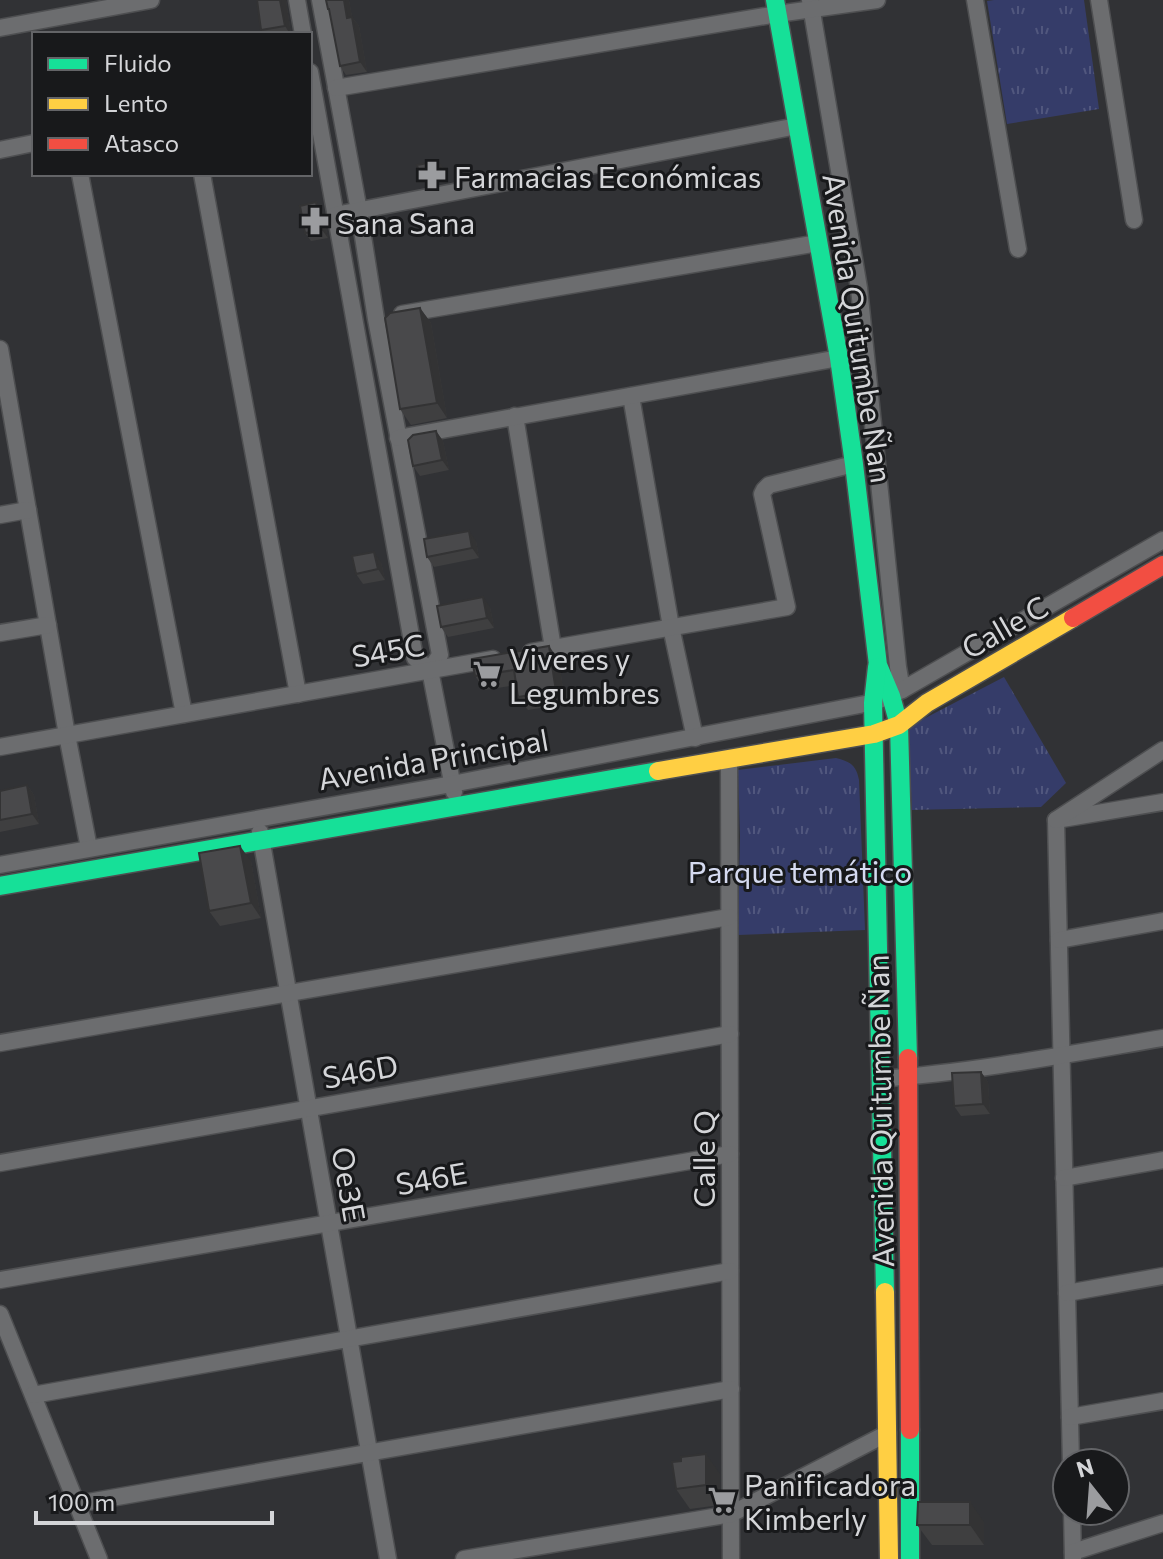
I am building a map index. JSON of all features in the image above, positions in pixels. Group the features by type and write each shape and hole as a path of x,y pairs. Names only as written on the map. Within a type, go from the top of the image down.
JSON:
{"street":[{"path":"0,28 151,0"},
{"path":"297,0 303,32"},
{"path":"320,0 376,319 440,655 430,670"},
{"path":"336,88 776,7 877,0"},
{"path":"975,0 1018,249"},
{"path":"1099,0 1134,220"},
{"path":"811,5 859,288 898,667 885,698"},
{"name":"Avenida Quitumbe Ñan","path":"776,7 839,358 871,625 885,698 899,725 909,1077 910,1559"},
{"path":"312,92 415,658 430,670 456,807"},
{"path":"335,215 797,126"},
{"path":"0,150 32,143"},
{"path":"80,176 184,714"},
{"path":"202,176 298,694"},
{"path":"376,319 818,243"},
{"path":"0,349 3,389 89,848"},
{"path":"398,438 839,358"},
{"path":"631,396 671,627 695,738"},
{"path":"515,416 553,648"},
{"name":"S45C","path":"0,747 787,607 762,494 769,485 854,464"},
{"path":"0,515 28,510"},
{"name":"Calle C","path":"885,698 1163,540"},
{"name":"Calle C","path":"874,734 899,725 927,703 1163,565"},
{"path":"0,633 48,625"},
{"name":"Avenida Quitumbe Ñan","path":"885,698 874,734 889,1559"},
{"name":"Avenida Principal","path":"0,865 452,784 885,698"},
{"name":"Avenida Principal","path":"0,886 874,734"},
{"path":"1056,820 1163,750"},
{"name":"Calle Q","path":"729,760 731,1559"},
{"path":"1056,820 1163,802"},
{"name":"Oe3E","path":"258,818 388,1559"},
{"path":"1056,820 1071,1447"},
{"path":"0,1043 729,917"},
{"path":"1059,940 1163,921"},
{"name":"S46D","path":"0,1163 730,1034"},
{"path":"880,1079 1163,1038"},
{"name":"S46E","path":"0,1280 730,1154"},
{"path":"1064,1178 1163,1160"},
{"path":"33,1395 730,1271"},
{"path":"1067,1293 1163,1276"},
{"path":"0,1314 99,1559"},
{"path":"77,1504 731,1389"},
{"path":"1070,1417 1163,1401"},
{"path":"464,1559 731,1514 888,1433"},
{"path":"1072,1527 1073,1555 1163,1523"}],"green space":[{"path":"1084,0 1099,109 1007,124 987,1"},
{"path":"1004,677 1066,783 1041,807 912,810 908,727"},
{"name":"Parque temático","path":"836,758 852,765 859,780 865,930 738,935 738,770"}],"building":[{"path":"257,0 280,0 285,26 261,30"},
{"path":"326,0 344,0 347,18 352,17 360,62 340,66"},
{"path":"438,161 440,174 420,177 417,165"},
{"path":"316,202 322,230 305,233 300,206"},
{"path":"420,308 437,403 400,409 385,318 390,313"},
{"path":"436,431 442,460 413,466 408,440 413,435"},
{"path":"469,531 472,548 427,557 424,539"},
{"path":"374,552 378,569 356,574 352,556"},
{"path":"483,597 487,618 441,627 437,606"},
{"path":"549,646 556,691 518,697 514,670 475,676 472,659"},
{"path":"27,785 32,814 0,820 0,791"},
{"path":"240,846 251,903 209,911 199,853"},
{"path":"981,1072 983,1104 954,1106 952,1073"},
{"path":"706,1454 706,1485 676,1489 672,1462 681,1461 681,1457"},
{"path":"918,1502 970,1502 970,1525 917,1525"}],"traffic: fast":[{"path":"775,0 839,358 878,665 899,725 908,1058"},
{"path":"877,667 873,703 885,1292"},
{"path":"0,886 658,771"},
{"path":"910,1430 910,1559"}],"traffic: slow":[{"path":"658,771 874,734 899,725 927,703 1073,618"},
{"path":"885,1292 889,1559"}],"traffic: jam":[{"path":"1073,618 1163,565"},
{"path":"908,1058 910,1430"}],"place":[{"name":"Farmacias Económicas","path":"432,175"},
{"name":"Sana Sana","path":"315,221"},
{"name":"Viveres y Legumbres","path":"487,674"},
{"name":"Panificadora Kimberly","path":"722,1500"}]}
